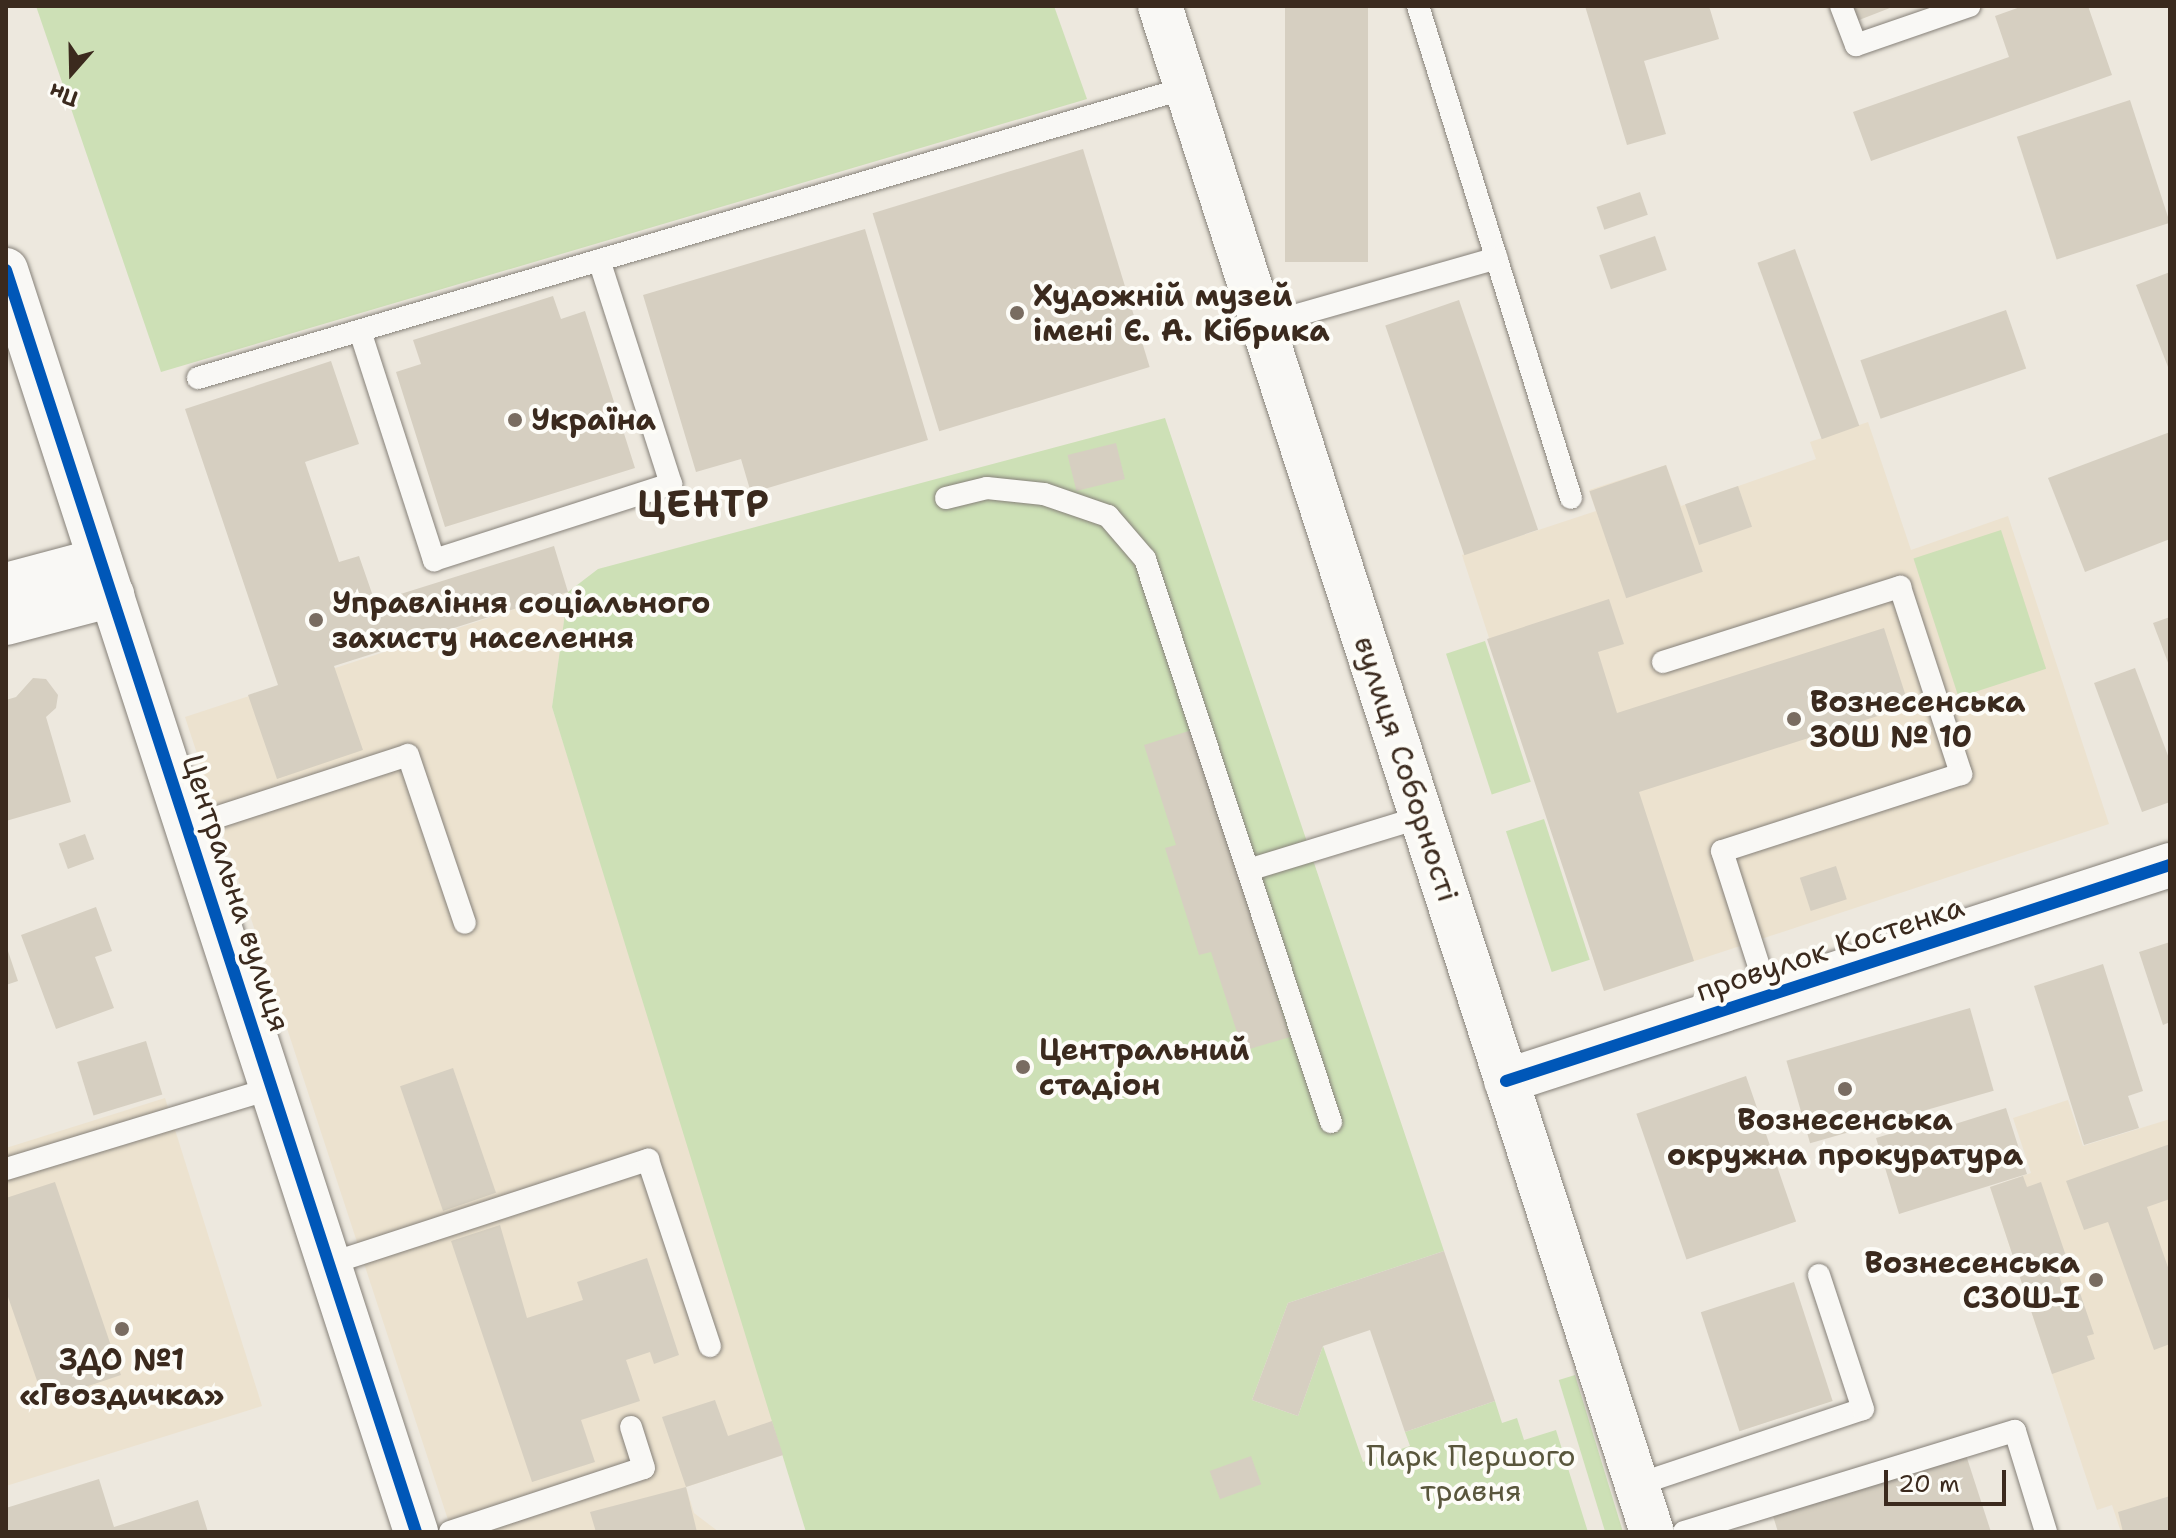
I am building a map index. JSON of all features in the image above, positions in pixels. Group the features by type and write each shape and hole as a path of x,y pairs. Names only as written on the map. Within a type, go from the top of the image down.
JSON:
{"street":[{"name":"вулиця Соборності","path":"1160,6 1652,1532"},
{"name":"Центральна вулиця","path":"6,270 416,1532"},
{"path":"6,585 106,577"},
{"path":"6,623 106,577"},
{"name":"провулок Костенка","path":"1506,1081 2170,865"}],"lane":[{"path":"1418,6 1571,498"},
{"path":"1841,6 1856,45 1969,6"},
{"path":"198,378 1186,88"},
{"path":"1262,325 1497,258"},
{"path":"360,331 434,560 671,484 599,260"},
{"path":"946,498 987,488 1044,494 1108,516 1145,559 1331,1122"},
{"path":"1663,662 1900,587 1961,774 1722,851 1769,997"},
{"path":"187,827 408,755 465,923"},
{"path":"1248,870 1421,817"},
{"path":"6,1169 272,1088"},
{"path":"329,1264 648,1160 710,1346"},
{"path":"1636,1485 1863,1409 1819,1275"},
{"path":"450,1532 644,1468 631,1427"},
{"path":"1684,1532 2015,1431 2046,1532"}],"shaded area":[{"name":"Вознесенська ЗОШ № 10","path":"1868,422 1911,550 2008,516 2109,824 1604,991 1462,555 1596,511 1589,490 1666,465 1681,506 1816,459 1810,442"},
{"path":"568,592 552,707 786,1454 686,1487 694,1513 719,1532 452,1532 185,717"},
{"name":"ЗДО №1 «Гвоздичка»","path":"165,1098 262,1406 6,1486 6,1148"},
{"name":"Вознесенська СЗОШ-І","path":"2068,1100 2083,1146 2170,1119 2170,1532 2121,1532 2112,1505 2097,1510 1990,1187 2031,1173 2013,1118"}],"green space":[{"path":"36,6 1054,6 1087,99 161,372"},
{"name":"Центральний стадіон","path":"1165,418 1444,1251 1288,1303 1252,1400 1298,1416 1323,1346 1363,1462 1410,1446 1405,1432 1495,1401 1502,1423 1517,1418 1524,1440 1556,1430 1588,1532 806,1532 552,707 568,592 598,569"},
{"path":"2001,530 2046,669 1959,697 1914,558"},
{"path":"1485,641 1531,782 1492,794 1446,654"},
{"path":"1544,819 1590,960 1552,972 1506,831"},
{"path":"1575,1375 1623,1532 1605,1532 1559,1380"}],"building":[{"path":"1285,6 1368,6 1368,262 1285,262"},
{"path":"1585,6 1709,6 1719,39 1644,61 1666,134 1627,145"},
{"path":"1848,6 1895,6 1854,22"},
{"path":"2023,6 2088,6 2112,75 1871,161 1853,112 2009,57 1995,16"},
{"path":"2130,100 2170,223 2057,259 2017,137"},
{"name":"Художній музей імені Є. А. Кібрика","path":"1083,149 1150,367 939,431 873,213"},
{"path":"1640,192 1648,215 1604,230 1597,207"},
{"path":"865,229 928,440 751,493 741,459 696,472 643,295"},
{"path":"1655,236 1667,270 1611,289 1599,255"},
{"path":"1795,249 1859,426 1822,439 1757,263"},
{"path":"2170,272 2170,372 2136,285"},
{"name":"Україна","path":"553,296 561,319 585,311 635,468 445,527 396,372 421,364 413,340"},
{"path":"1459,300 1538,530 1464,555 1385,325"},
{"path":"2006,310 2026,369 1881,419 1860,360"},
{"path":"331,361 359,444 305,462 339,562 359,556 375,602 554,546 568,592 334,666 363,750 277,779 248,695 278,685 185,409"},
{"path":"2170,432 2170,539 2085,572 2048,478"},
{"path":"1116,443 1125,479 1076,491 1067,455"},
{"path":"1666,465 1703,572 1626,598 1589,491"},
{"path":"1738,486 1752,527 1699,545 1685,504"},
{"path":"1609,599 1624,644 1598,652 1617,713 1884,628 1909,706 1639,792 1694,961 1604,991 1487,639"},
{"path":"2170,617 2170,668 2153,623"},
{"path":"2135,668 2170,761 2170,802 2142,812 2094,683"},
{"path":"33,678 46,679 58,695 56,708 46,717 71,802 6,821 6,700 16,697"},
{"path":"1192,730 1290,1037 1243,1051 1211,952 1199,955 1165,848 1176,845 1144,745"},
{"path":"85,834 94,859 68,869 59,844"},
{"path":"1836,866 1847,899 1811,911 1800,878"},
{"path":"96,907 112,951 95,957 114,1008 56,1029 21,935"},
{"path":"2170,942 2170,1022 2163,1025 2139,952"},
{"path":"6,945 18,981 6,985"},
{"path":"2103,964 2143,1091 2128,1096 2139,1128 2084,1145 2034,986"},
{"path":"1970,1008 1994,1091 1810,1143 1786,1061"},
{"path":"146,1041 162,1095 94,1116 77,1062"},
{"path":"453,1068 496,1193 443,1211 400,1086"},
{"path":"1746,1076 1796,1222 1686,1259 1636,1114"},
{"path":"2006,1108 2027,1174 1899,1214 1876,1138 1949,1116 1952,1125"},
{"path":"2170,1144 2170,1199 2147,1207 2170,1273 2170,1344 2154,1350 2108,1222 2084,1230 2066,1181"},
{"path":"2023,1176 2027,1187 2041,1182 2069,1265 2057,1269 2066,1298 2080,1293 2094,1334 2087,1336 2095,1359 2052,1374 1990,1187"},
{"name":"ЗДО №1 «Гвоздичка»","path":"55,1182 121,1375 44,1401 6,1291 6,1198"},
{"path":"500,1225 527,1318 583,1300 577,1282 647,1258 679,1355 654,1364 650,1352 626,1360 640,1401 581,1420 595,1462 532,1482 451,1241"},
{"path":"1444,1251 1495,1401 1405,1432 1370,1330 1323,1346 1298,1416 1252,1400 1288,1303"},
{"path":"1794,1282 1833,1401 1739,1431 1701,1312"},
{"path":"715,1400 728,1436 772,1421 783,1455 686,1487 662,1417"},
{"path":"1966,1455 1991,1532 1778,1532 1773,1516"},
{"path":"1251,1456 1261,1484 1220,1499 1210,1471"},
{"path":"99,1479 114,1527 198,1500 208,1532 6,1532 6,1508"},
{"path":"686,1487 697,1532 596,1532 590,1512"},
{"path":"2170,1496 2170,1532 2123,1532 2118,1512"}],"cycle path":[{"path":"6,270 416,1532"},
{"path":"1506,1081 2170,865"}],"place":[{"name":"Художній музей імені Є. А. Кібрика","path":"1017,313"},
{"name":"Україна","path":"515,420"},
{"name":"Управління соціального захисту населення","path":"316,620"},
{"name":"Вознесенська ЗОШ № 10","path":"1794,719"},
{"name":"Центральний стадіон","path":"1023,1067"},
{"name":"Вознесенська окружна прокуратура","path":"1845,1089"},
{"name":"Вознесенська СЗОШ-І","path":"2096,1280"},
{"name":"ЗДО №1 «Гвоздичка»","path":"122,1329"}],"district":[{"name":"ЦЕНТР","path":"704,504"}],"park label":[{"name":"Парк Першого травня","path":"1471,1473"}]}
